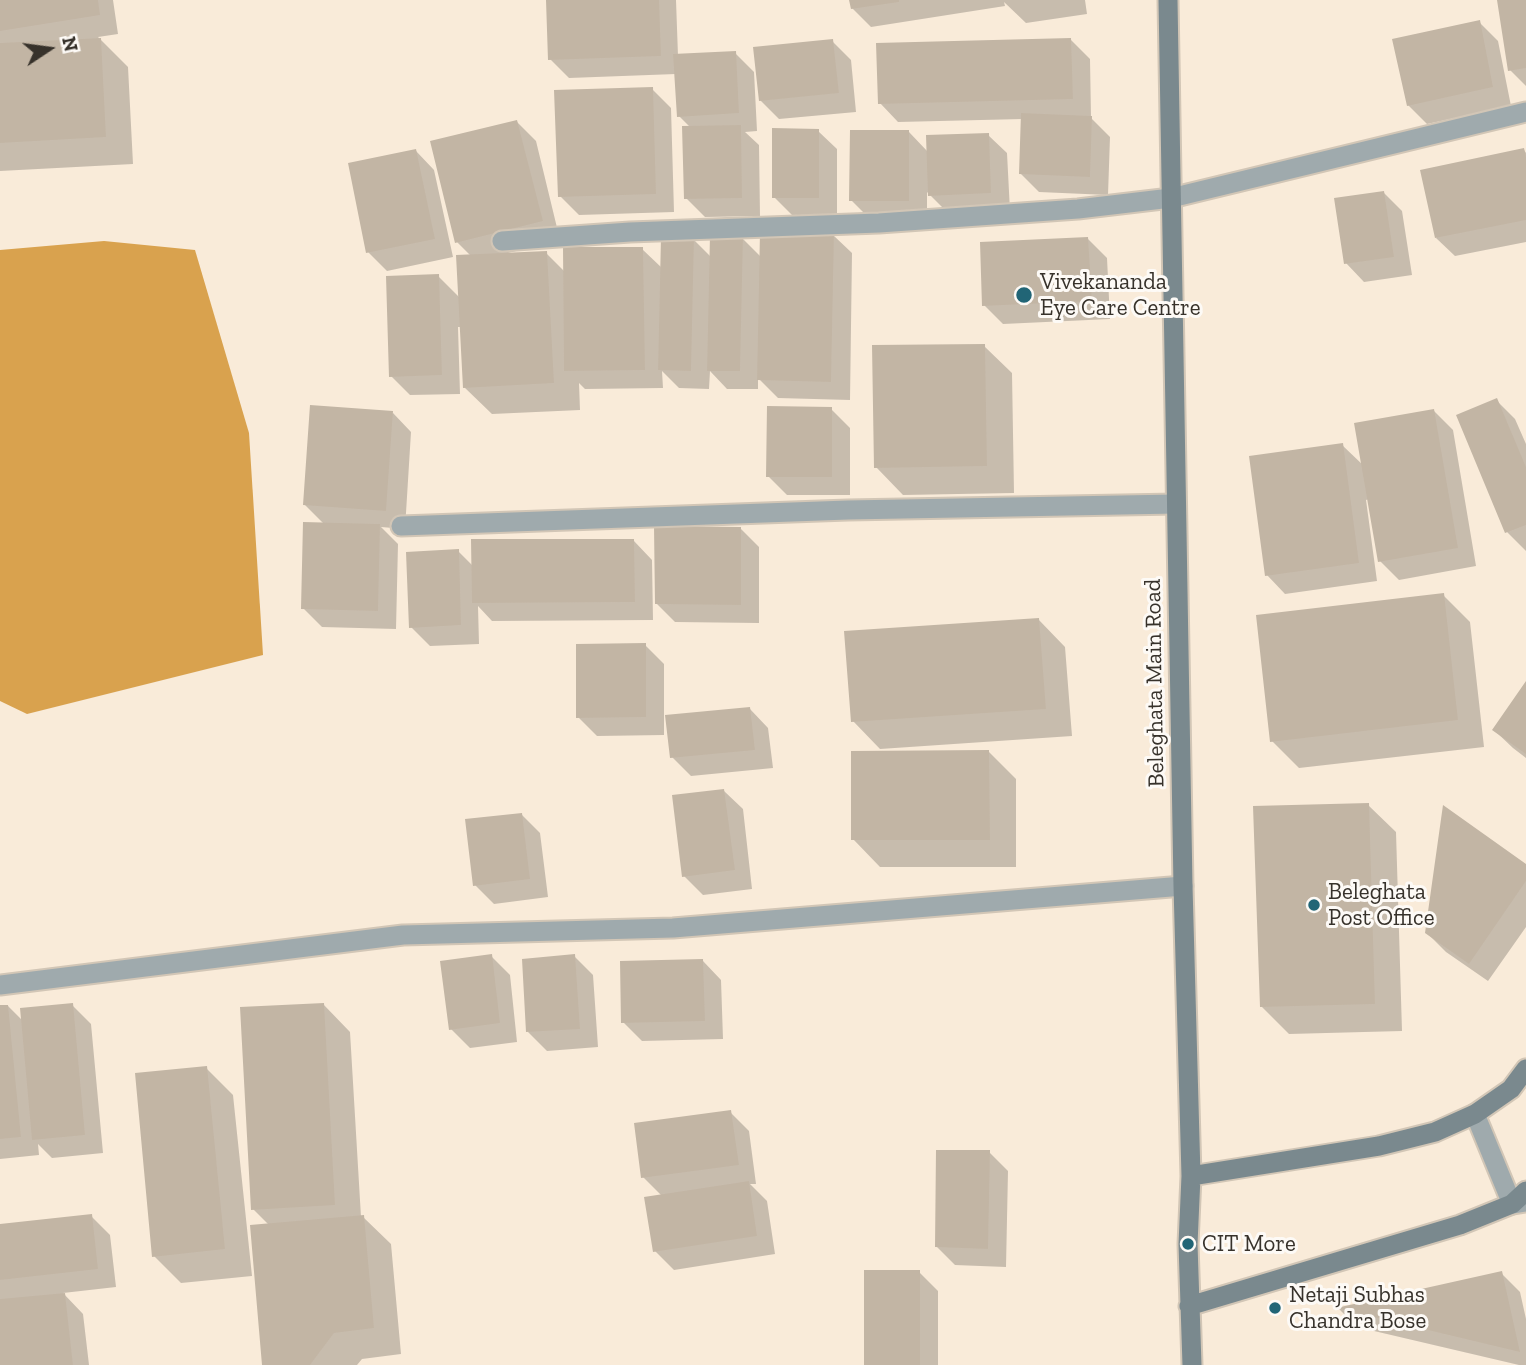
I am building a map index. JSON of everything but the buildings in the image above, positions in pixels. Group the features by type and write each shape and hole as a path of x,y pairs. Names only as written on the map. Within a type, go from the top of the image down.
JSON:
{"main road":[{"name":"Beleghata Main Road","path":"1168,0 1183,886 1191,1176 1188,1244 1192,1365"},
{"path":"1191,1176 1379,1146 1435,1132 1519,1090 1526,1069"},
{"path":"1189,1306 1461,1225 1521,1199"}],"street":[{"path":"502,241 630,232 879,223 1079,209 1171,198 1526,112"},
{"path":"401,526 848,510 1177,504"},
{"path":"0,985 403,935 673,928 1183,886"},
{"path":"1475,1114 1521,1199"}],"shaded area":[{"path":"104,241 195,250 249,433 263,655 27,714 0,701 0,250"}],"place":[{"name":"Vivekananda Eye Care Centre","path":"1024,295"},
{"name":"Beleghata Post Office","path":"1314,905"},
{"name":"CIT More","path":"1188,1244"},
{"name":"Netaji Subhas Chandra Bose","path":"1275,1308"}]}
